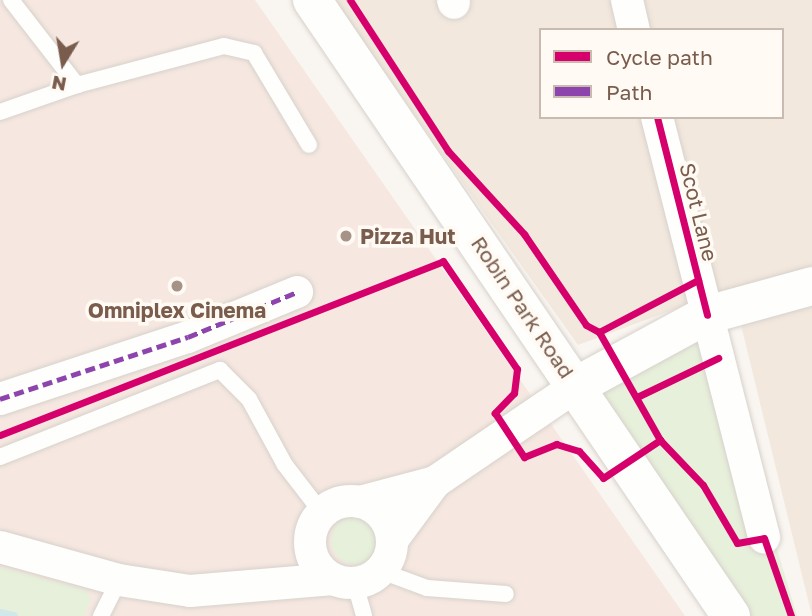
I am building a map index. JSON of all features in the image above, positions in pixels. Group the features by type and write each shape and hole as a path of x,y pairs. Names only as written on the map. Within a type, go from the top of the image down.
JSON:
{"street":[{"name":"Robin Park Road","path":"312,0 731,616"},
{"path":"627,0 634,28"},
{"name":"Scot Lane","path":"658,119 764,538"},
{"path":"252,587 280,572 310,542 321,513 435,482 576,386 707,315 812,286"},
{"path":"0,399 188,337 297,292"},
{"path":"0,547 119,580 221,593 252,587 356,578 393,539 435,482"},
{"path":"360,502 386,519 393,539"},
{"path":"310,542 316,564 356,578"}],"lane":[{"path":"11,0 77,86"},
{"path":"0,111 77,86 224,46 254,53 309,145"},
{"path":"0,457 220,370 249,398 285,465 321,513"},
{"path":"364,616 356,578 427,588 506,594"},
{"path":"101,616 119,580"}],"shaded area":[{"path":"0,0 255,0 685,616 0,616"},
{"path":"333,0 812,0 812,616 732,288 578,345"}],"green space":[{"path":"707,315 797,616 745,616 576,386"},
{"path":"356,515 374,522 381,540 374,558 356,565 338,558 331,540 338,522"},
{"path":"0,567 87,590 91,601 84,616 0,616"}],"waterway":[{"path":"0,613 14,616"}],"marked path":[{"path":"0,399 188,337 297,292"}],"cycle path":[{"path":"350,0 448,151 524,234 586,325 599,332 698,280"},
{"path":"658,119 707,315"},
{"path":"0,435 443,261 517,369 514,393 495,413 524,457 556,444 579,451 603,478 660,440"},
{"path":"599,332 660,440 703,485 737,543 764,538 791,616"},
{"path":"639,396 718,358"}],"place":[{"name":"Pizza Hut","path":"346,236"},
{"name":"Omniplex Cinema","path":"177,286"}]}
